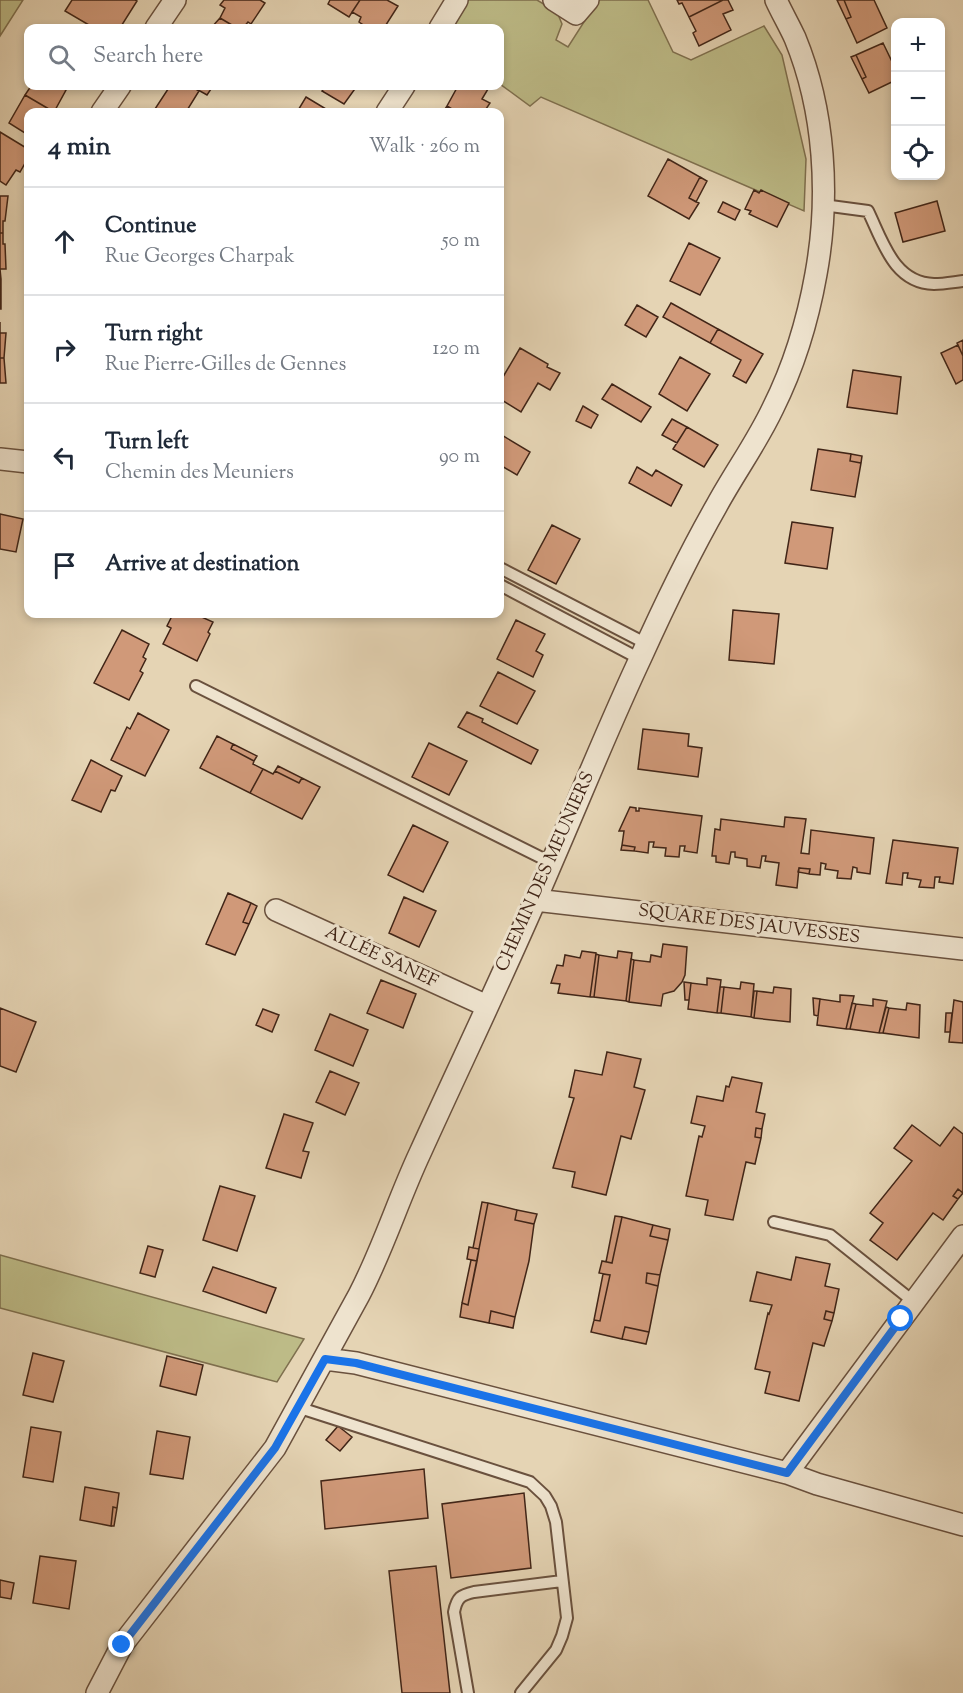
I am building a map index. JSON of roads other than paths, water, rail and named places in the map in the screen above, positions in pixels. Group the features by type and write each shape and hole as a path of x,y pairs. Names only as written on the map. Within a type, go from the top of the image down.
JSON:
{"street":[{"path":"159,24 175,0"},
{"path":"442,24 457,0"},
{"path":"554,0 576,14 588,0"},
{"name":"CHEMIN DES MEUNIERS","path":"97,1693 122,1645 275,1448 372,1271 413,1168 552,863 643,651 717,505 774,408 791,366 816,273 823,205 823,163 817,115 796,40 776,0"},
{"path":"105,108 117,90"},
{"path":"390,108 401,90"},
{"path":"0,459 24,462"},
{"name":"SQUARE DES JAUVESSES","path":"535,900 963,949"},
{"name":"ALLÉE SANEF","path":"276,910 487,1006"},
{"path":"787,1473 963,1236"},
{"path":"325,1359 368,1365 787,1473 817,1484 963,1525"}],"lane":[{"path":"823,205 868,212 893,262 904,274 918,281 934,284 963,281"},
{"path":"504,570 643,651"},
{"path":"504,587 643,651"},
{"path":"196,686 552,863"},
{"path":"774,1222 830,1235 914,1302"},
{"path":"297,1407 530,1482 545,1496 552,1506 556,1522 567,1618 556,1650 521,1693"},
{"path":"468,1693 454,1612 456,1600 462,1594 562,1581"}]}
